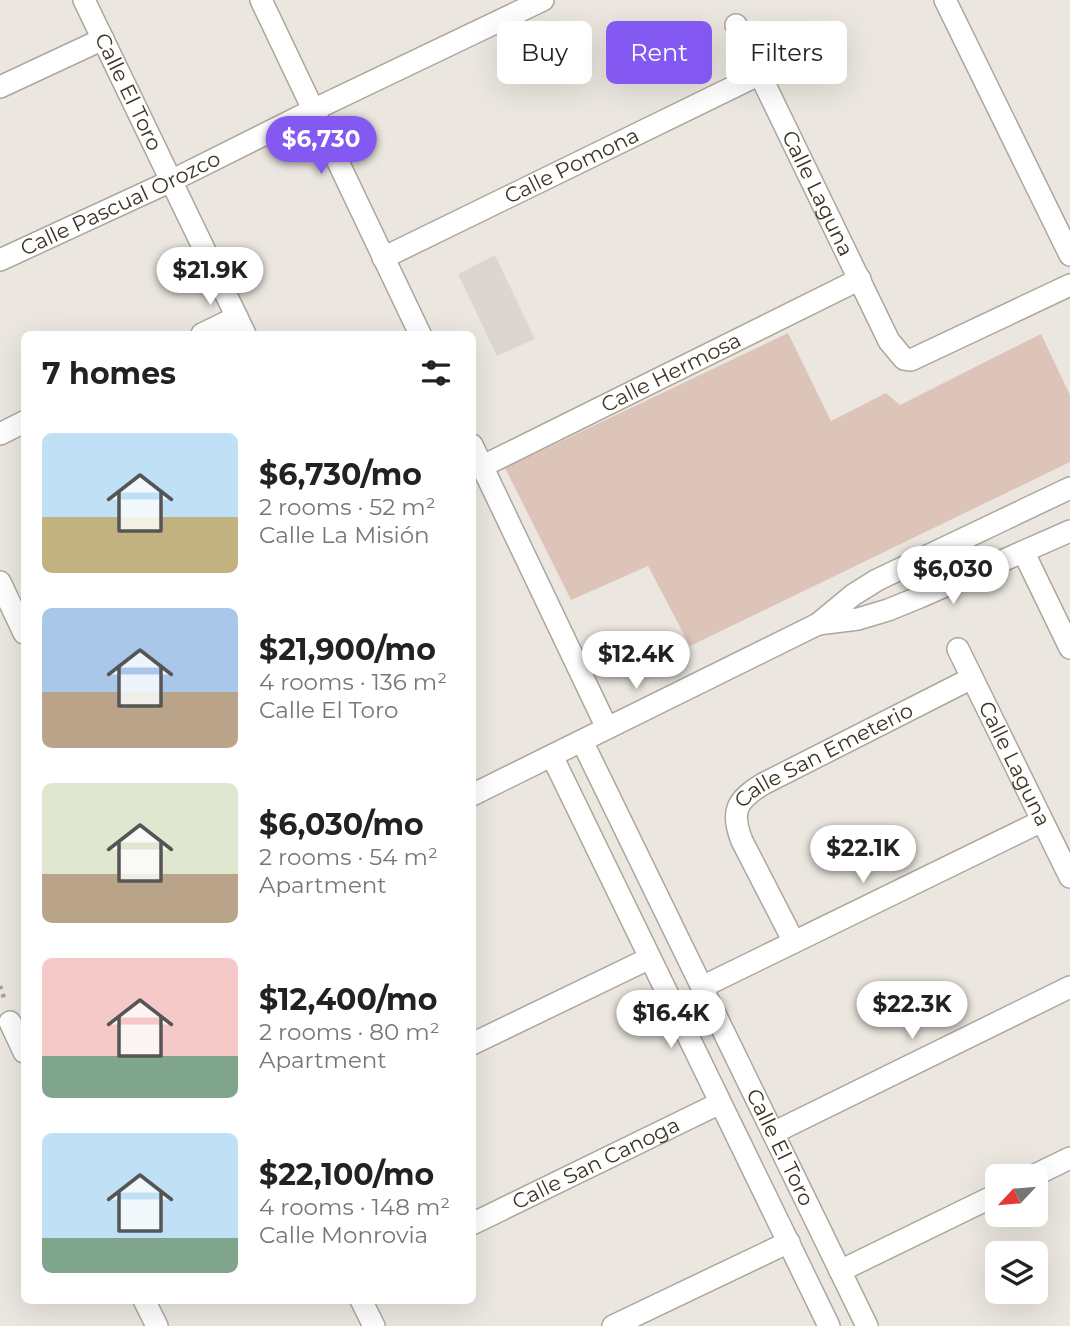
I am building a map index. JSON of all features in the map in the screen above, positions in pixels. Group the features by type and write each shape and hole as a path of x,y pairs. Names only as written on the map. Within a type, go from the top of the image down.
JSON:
{"street":[{"name":"Calle El Toro","path":"84,0 241,326"},
{"path":"261,0 419,331"},
{"name":"Calle Pascual Orozco","path":"0,260 171,181 543,0"},
{"path":"946,0 1070,255"},
{"path":"0,87 103,39"},
{"name":"Calle Pomona","path":"383,258 740,84"},
{"name":"Calle Laguna","path":"765,84 889,341 904,359 912,360 1070,285"},
{"name":"Calle Hermosa","path":"482,466 860,279"},
{"path":"217,331 241,326"},
{"path":"0,434 21,424"},
{"path":"476,453 607,728"},
{"path":"476,792 818,624 853,595 877,580 1070,488"},
{"path":"818,624 858,619 888,610 1070,531"},
{"path":"1024,553 1070,648"},
{"path":"0,582 21,627"},
{"name":"Calle Laguna","path":"958,649 1070,877"},
{"name":"Calle San Emeterio","path":"794,942 742,841 735,816 739,803 748,793 763,784 972,678"},
{"name":"Calle El Toro","path":"582,741 867,1326"},
{"name":"Calle El Toro","path":"552,756 829,1326"},
{"path":"678,1016 706,994 794,942 1042,821"},
{"path":"476,1042 650,958"},
{"path":"774,1133 1070,988"},
{"path":"12,1022 21,1044"},
{"name":"Calle San Canoga","path":"476,1222 720,1103"},
{"path":"731,1124 762,1110"},
{"path":"1048,1169 1070,1158"},
{"path":"841,1272 985,1200"},
{"path":"612,1326 789,1242"},
{"path":"798,1263 829,1249"},
{"path":"146,1304 157,1326"},
{"path":"363,1304 374,1326"}],"shaded area":[{"path":"495,255 535,339 497,356 458,274"},
{"path":"788,333 831,421 886,393 900,405 1041,334 1070,395 1070,462 690,646 648,566 571,600 505,468"}]}
